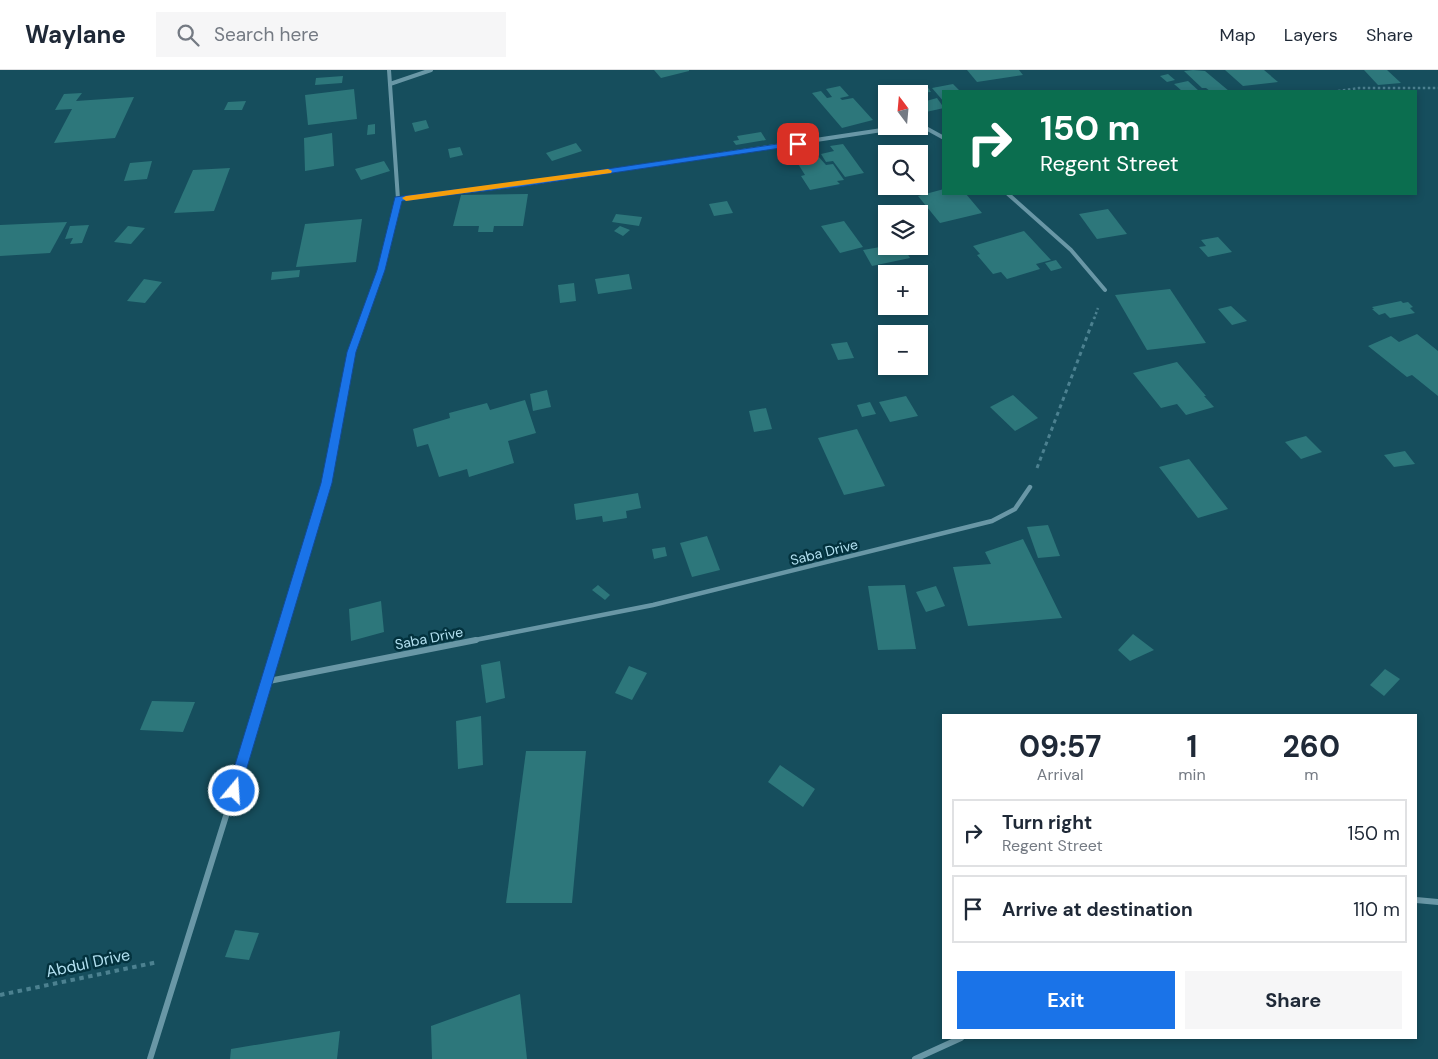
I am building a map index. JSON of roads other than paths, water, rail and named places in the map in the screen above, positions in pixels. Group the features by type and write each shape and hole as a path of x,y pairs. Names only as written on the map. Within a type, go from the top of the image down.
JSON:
{"street":[{"path":"150,1059 269,681 327,483 352,352 381,270 398,199 389,70"},
{"path":"390,84 431,70"},
{"path":"398,199 518,185 902,127 924,127 942,137"},
{"path":"1009,195 1071,250 1105,290"},
{"name":"Saba Drive","path":"269,681 653,605 930,538 1000,517 1015,509 1030,487"},
{"path":"1417,900 1438,902"},
{"path":"915,1059 959,1039"}]}
